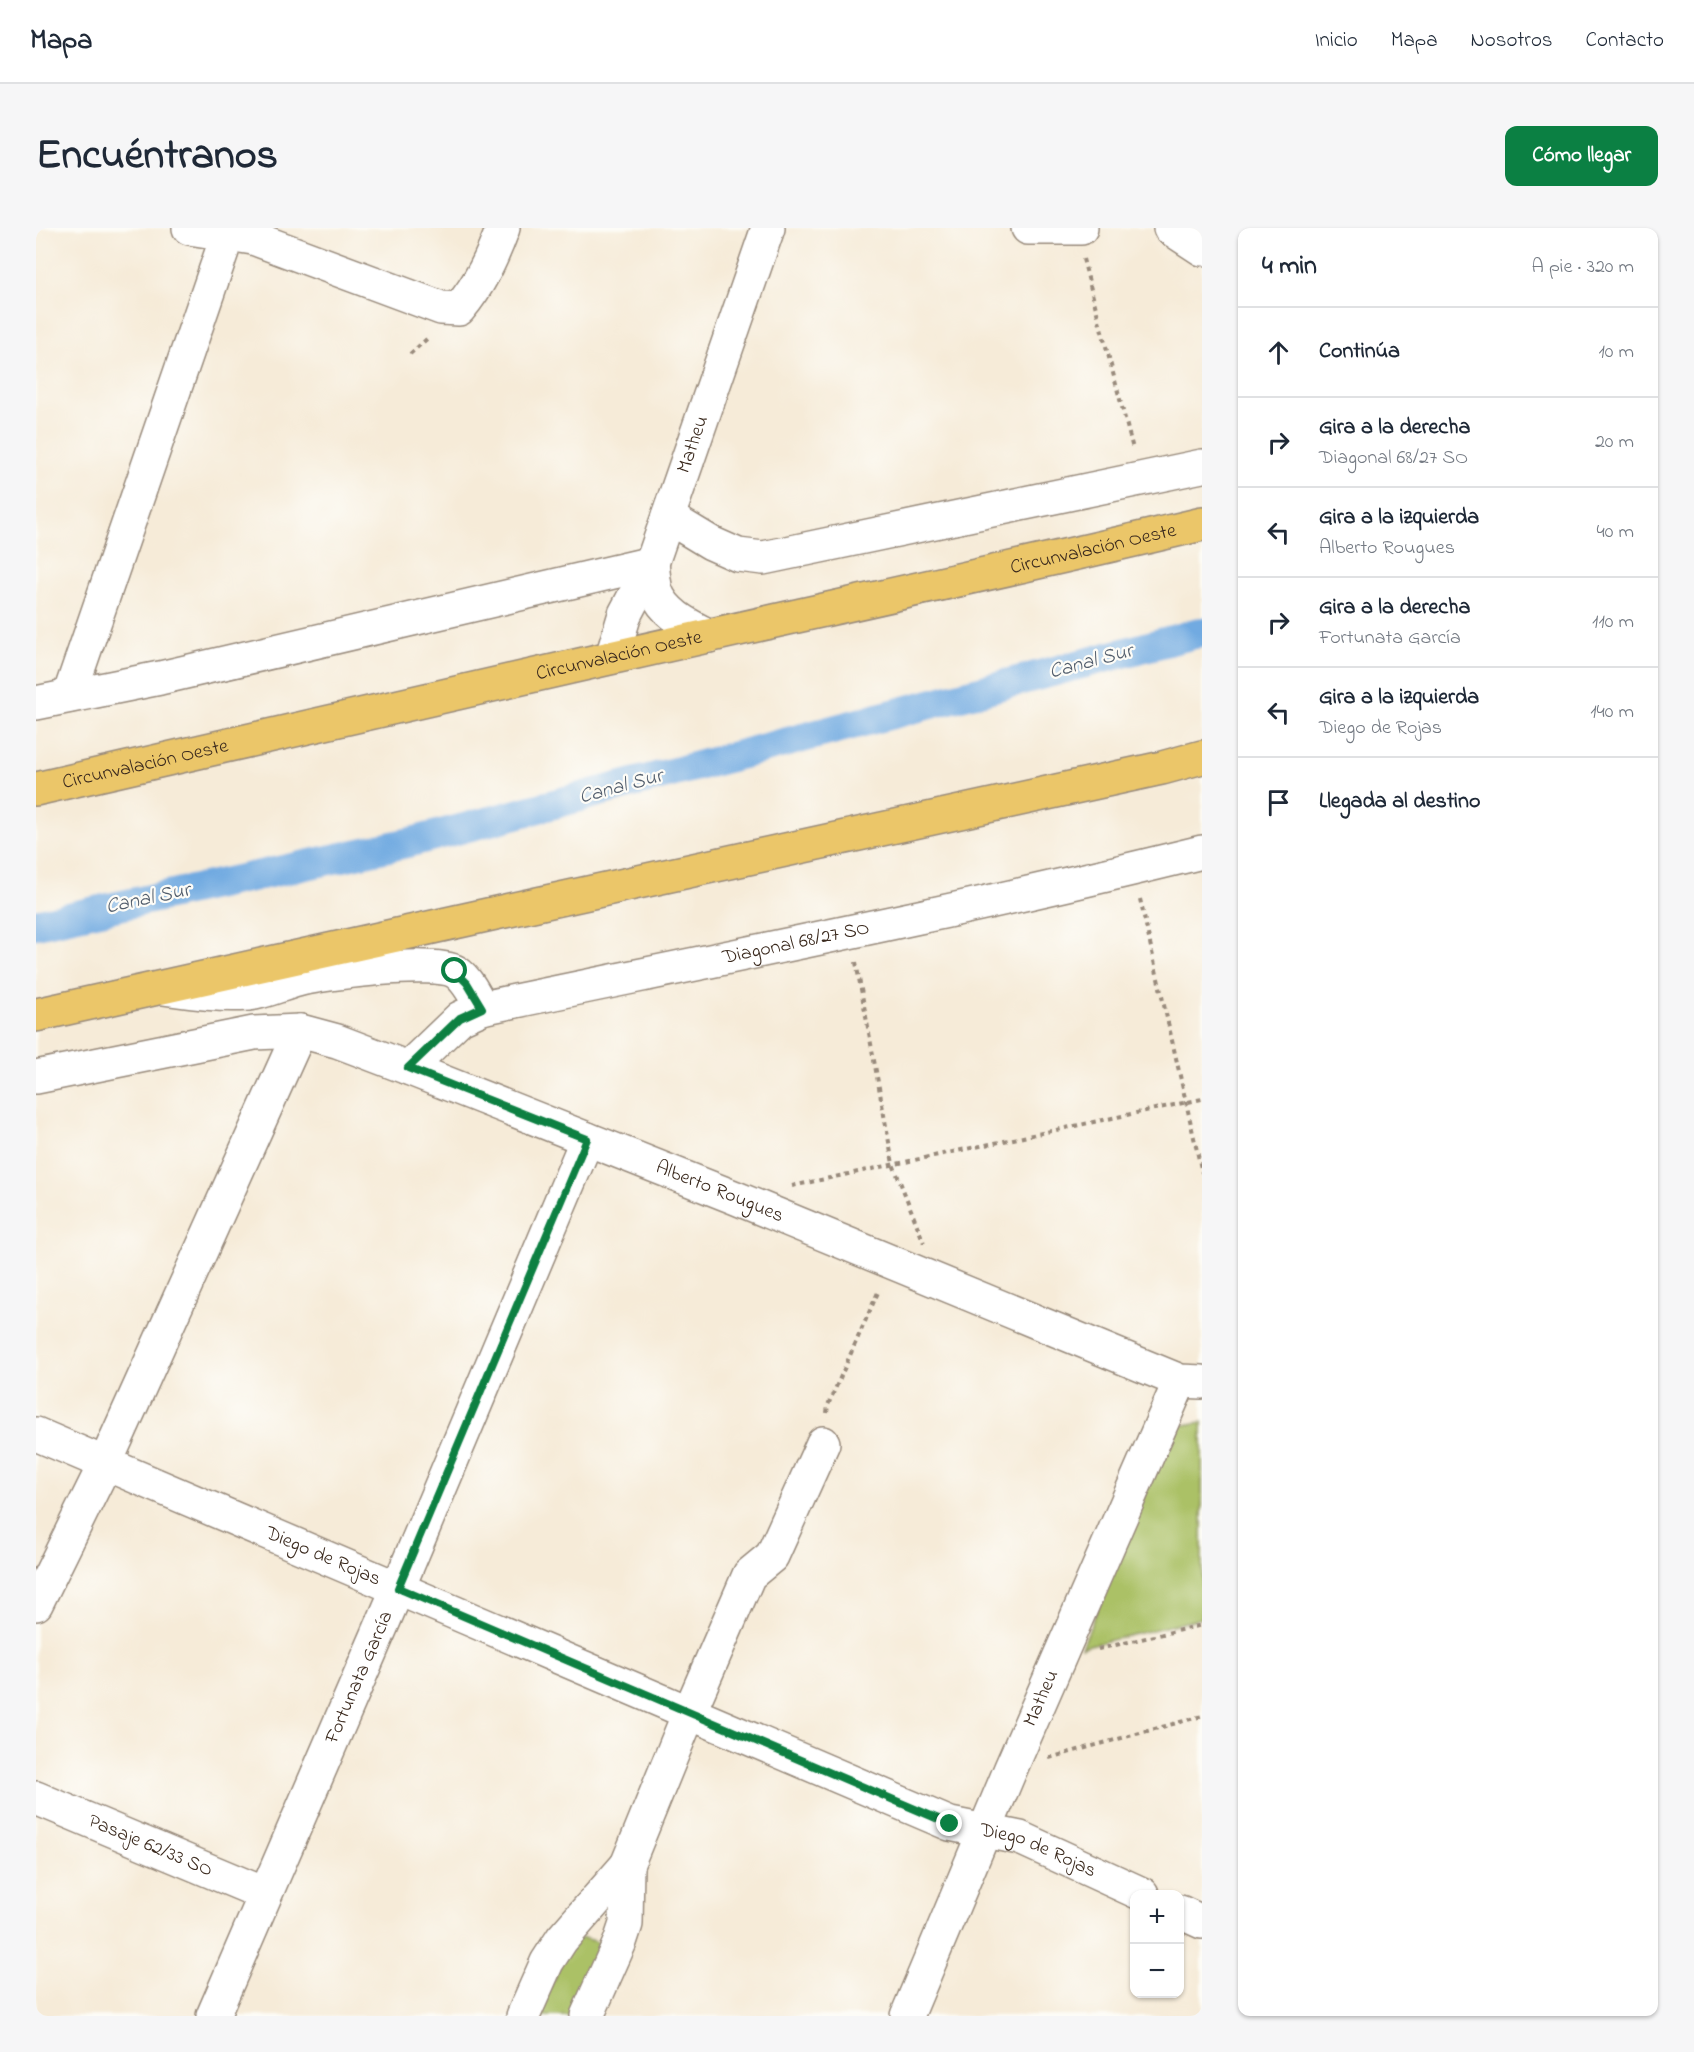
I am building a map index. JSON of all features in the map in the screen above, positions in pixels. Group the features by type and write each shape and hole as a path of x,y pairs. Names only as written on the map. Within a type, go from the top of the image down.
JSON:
{"main road":[{"name":"Circunvalación Oeste","path":"36,789 240,745 612,657 1202,524"},
{"path":"36,1015 1162,768 1202,757"}],"street":[{"path":"189,228 229,231 253,238 441,308 459,309 474,291 490,263 503,228"},
{"name":"Matheu","path":"612,657 626,614 652,563 768,228"},
{"path":"1028,228 1078,229"},
{"path":"1170,228 1202,249"},
{"path":"69,696 229,231"},
{"path":"668,517 711,543 738,555 763,558 1202,466"},
{"path":"36,703 160,678 652,563 657,593 670,612 688,625 710,636"},
{"name":"Diagonal 68/27 SO","path":"408,1068 460,1018 482,1008 850,931 1202,852"},
{"path":"163,988 208,995 252,994 300,979 381,968 433,965 455,971 467,983 482,1008"},
{"path":"36,1604 105,1464 300,1031"},
{"name":"Alberto Rougues","path":"36,1077 254,1033 300,1031 337,1041 408,1068 1191,1382"},
{"name":"Fortunata García","path":"213,2016 398,1588 587,1139"},
{"name":"Matheu","path":"906,2016 1059,1658 1191,1382"},
{"name":"Diego de Rojas","path":"36,1434 950,1824 1020,1838 1133,1890"},
{"path":"523,2016 547,1962 562,1939 627,1865 688,1713 749,1575 772,1556 823,1443"},
{"name":"Pasaje 62/33 SO","path":"36,1798 266,1894"},
{"path":"586,2016 621,1942 626,1924 627,1865"},
{"path":"1184,1914 1202,1922"}],"path":[{"path":"1078,229 1140,478"},
{"path":"1133,869 1202,1173"},
{"path":"850,931 893,1164 939,1282"},
{"path":"781,1188 1202,1099"},
{"path":"823,1443 828,1405 891,1262"},
{"path":"1059,1658 1202,1625"},
{"path":"1011,1768 1202,1716"}],"green space":[{"path":"1202,1422 1202,1618 1082,1647 1172,1427"},
{"path":"583,1938 601,1945 573,2016 537,2016 571,1941"}],"waterway":[{"name":"Canal Sur","path":"36,924 411,842 1202,632"}],"route":[{"path":"455,971 467,983 482,1008 460,1018 408,1068 587,1139 398,1588 950,1824"}]}
